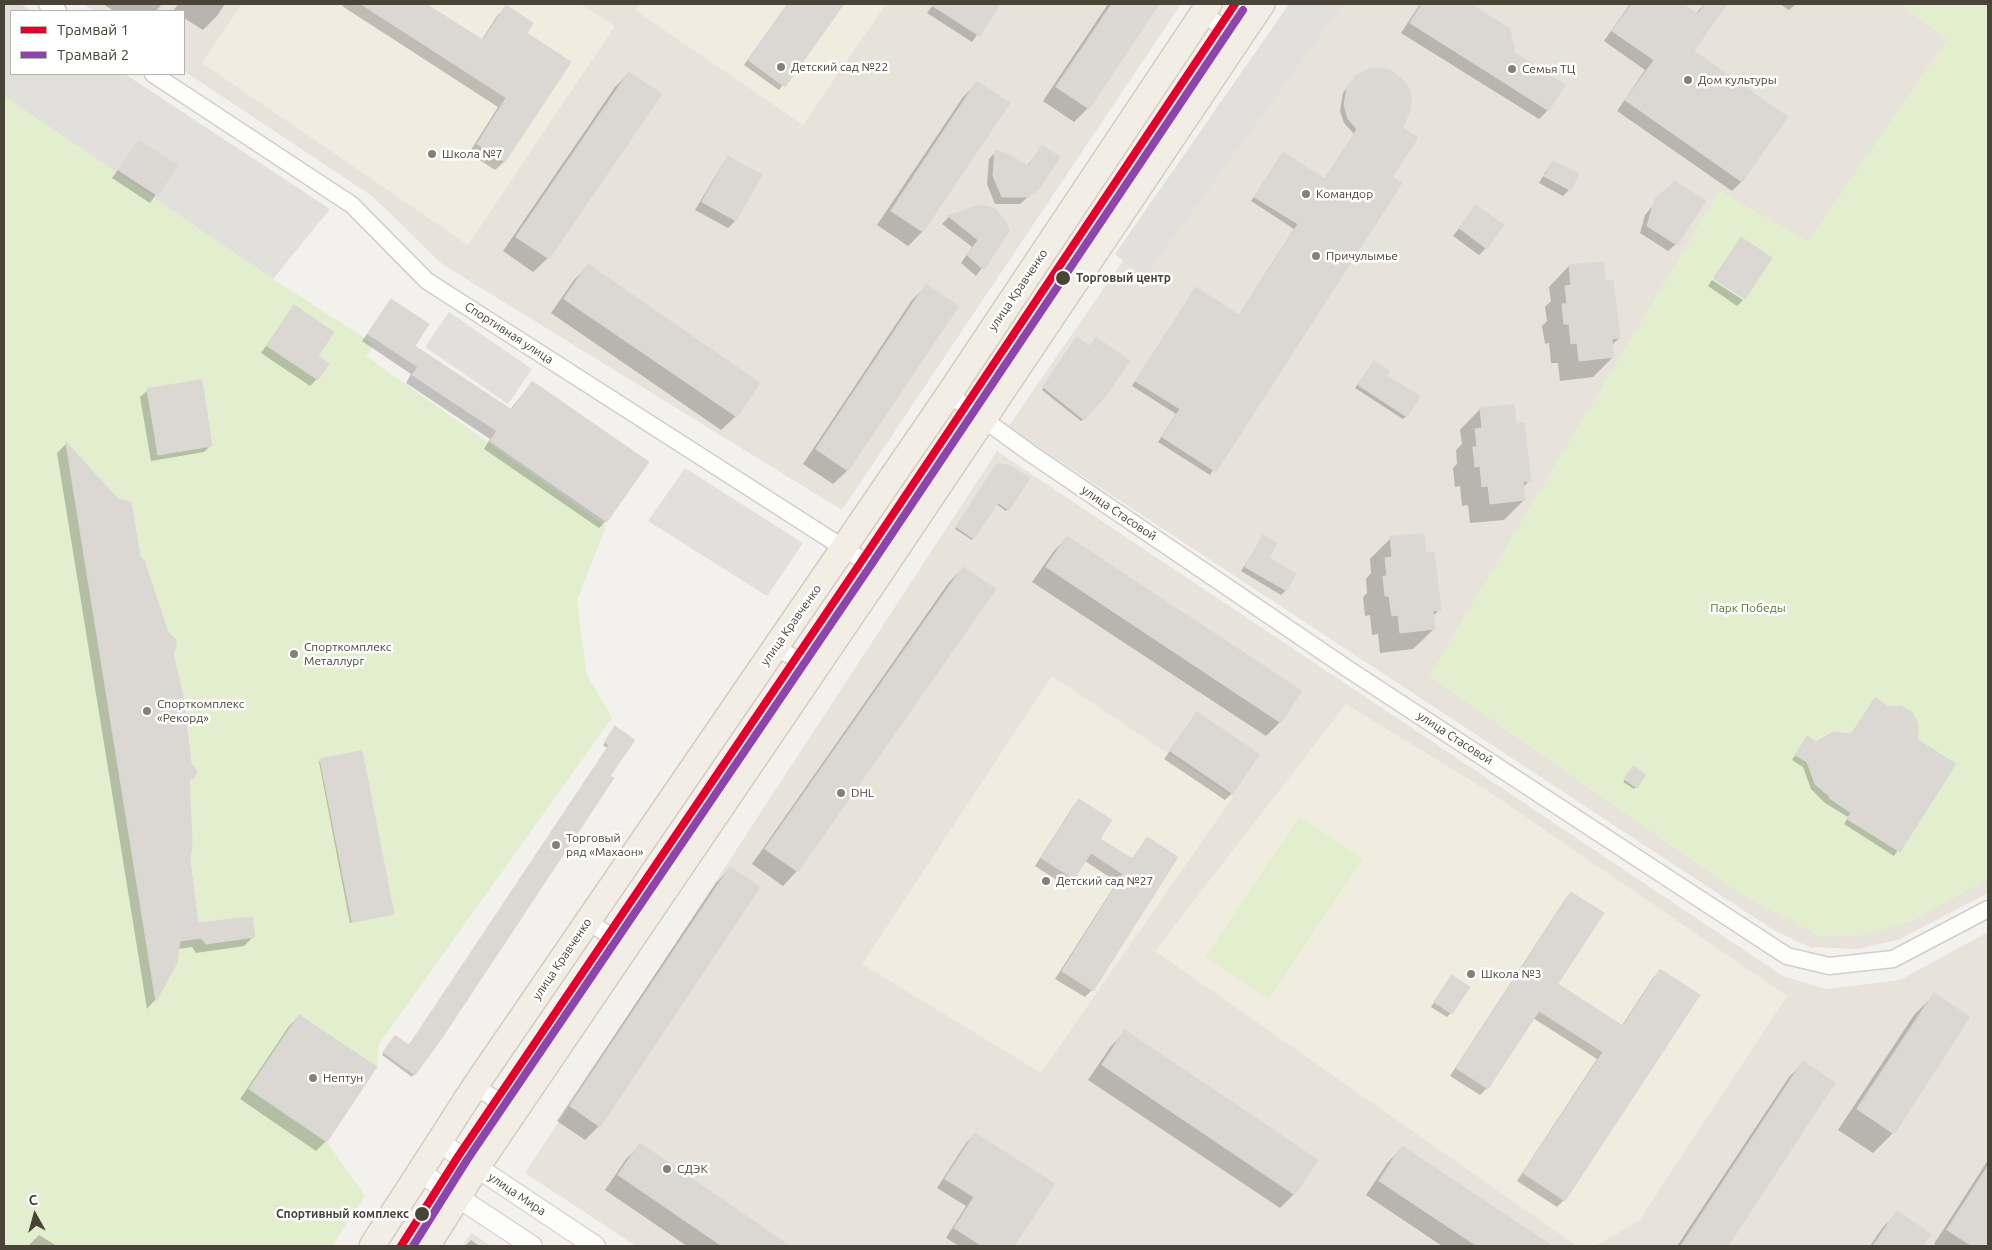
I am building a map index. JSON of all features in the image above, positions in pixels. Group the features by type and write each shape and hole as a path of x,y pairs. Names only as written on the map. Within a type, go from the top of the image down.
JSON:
{"main road":[{"path":"427,1246 477,1167 881,572 1262,4"},
{"name":"улица Кравченко","path":"373,1246 475,1086 845,548 1206,9"}],"street":[{"path":"1206,9 1239,38"},
{"name":"Спортивная улица","path":"155,75 352,205 427,281 881,572"},
{"name":"улица Стасовой","path":"949,394 982,420 1356,674 1787,956 1829,966 1893,959 1988,909"},
{"path":"776,647 814,670"},
{"path":"588,922 627,946"},
{"path":"475,1086 515,1112"},
{"name":"улица Мира","path":"439,1142 596,1246"},
{"path":"421,1173 532,1246"}],"shaded area":[{"path":"4,4 20,4 29,10 10,10 10,75 127,75 330,209 273,279 4,96","holes":["139,140 178,165 158,196 118,170"]},
{"path":"83,4 1181,4 842,510 442,264 372,196 185,72 185,10 92,10"},
{"name":"Школа №7","path":"242,4 581,4 615,26 468,245 202,63"},
{"name":"Детский сад №22","path":"639,4 886,4 803,125 635,10"},
{"path":"1289,4 1343,4 1144,278 1115,254"},
{"path":"1300,4 1988,4 1988,893 1898,940 1857,949 1809,947 1772,929 1008,427"},
{"path":"449,312 532,369 508,404 425,347"},
{"path":"997,451 1783,976 1826,989 1900,980 1988,932 1988,1246 636,1246 525,1173"},
{"path":"685,468 803,543 767,596 648,521"},
{"name":"Детский сад №27","path":"1052,676 1233,797 1041,1073 862,964"},
{"name":"Школа №3","path":"1346,704 1488,791 1787,996 1639,1221 1595,1246 1577,1246 1155,951"},
{"path":"472,1233 491,1246 462,1246"}],"green space":[{"name":"Парк Победы","path":"1899,4 1988,4 1988,879 1910,922 1858,936 1821,937 1739,893 1429,676 1719,191 1808,241 1947,40"},
{"name":"Спорткомплекс Металлург","path":"4,96 273,279 374,344 366,356 606,526 577,601 587,675 612,718 379,1044 377,1067 327,1142 365,1196 332,1246 4,1246"},
{"path":"1299,817 1363,859 1268,999 1205,957"}],"building":[{"path":"361,4 426,4 483,40 506,5 533,23 527,33 571,62 505,162 477,144 506,98"},
{"path":"788,4 844,4 785,87 748,60"},
{"path":"930,4 1000,4 980,36"},
{"path":"1112,4 1159,4 1089,109 1056,87"},
{"name":"Семья ТЦ","path":"1422,4 1471,4 1510,29 1515,53 1565,85 1549,111 1410,23"},
{"name":"Дом культуры","path":"1632,4 1683,4 1698,14 1705,4 1727,4 1694,51 1788,117 1742,182 1625,100 1654,60 1612,31"},
{"name":"Причулымье","path":"1368,69 1391,70 1406,83 1411,96 1410,110 1403,128 1418,138 1392,177 1402,183 1216,472 1162,437 1180,409 1135,381 1196,287 1239,315 1298,224 1254,197 1283,152 1325,179 1357,129 1348,119 1344,105 1347,87 1355,76"},
{"path":"629,72 662,94 549,259 516,237"},
{"path":"977,81 1010,103 923,232 891,211"},
{"path":"139,140 178,165 158,196 118,170"},
{"path":"1042,145 1060,157 1038,190 1028,197 1002,197 993,176 995,150 1008,154 1028,166"},
{"path":"728,156 762,175 736,221 702,202"},
{"path":"1553,161 1579,174 1571,190 1545,176"},
{"path":"1675,181 1706,201 1677,245 1647,226 1655,199"},
{"path":"981,205 996,209 1006,222 1009,231 984,270 967,255 978,240 948,216"},
{"path":"1476,205 1504,225 1487,249 1459,228"},
{"path":"1741,237 1772,258 1745,299 1714,279"},
{"path":"1603,262 1606,281 1613,280 1620,338 1612,339 1614,357 1579,361 1577,343 1571,344 1569,324 1564,324 1562,304 1567,304 1565,286 1571,285 1569,265"},
{"path":"588,264 760,383 737,417 564,299"},
{"path":"926,284 959,306 848,471 816,449"},
{"path":"391,299 429,324 415,346 512,410 532,381 649,462 607,522 490,441 497,431 412,375 418,367 368,334"},
{"path":"294,305 334,332 318,356 329,364 318,380 267,346"},
{"path":"1077,337 1090,346 1096,337 1130,361 1104,398 1084,420 1043,387"},
{"path":"1374,361 1390,371 1387,376 1420,396 1407,417 1358,385"},
{"path":"202,380 212,446 158,455 147,389"},
{"path":"1514,405 1516,424 1524,423 1531,481 1523,482 1525,500 1490,504 1488,486 1482,487 1480,466 1475,467 1473,447 1477,447 1475,429 1482,428 1480,408"},
{"name":"Спорткомплекс «Рекорд»","path":"66,442 118,499 131,502 140,556 144,560 168,632 176,640 176,647 173,653 183,696 191,763 197,771 195,777 189,780 192,843 190,861 198,923 252,917 255,937 206,944 201,938 180,941 177,963 156,1001"},
{"path":"997,464 1009,465 1030,478 1009,510 998,503 974,539 956,527"},
{"path":"1424,534 1426,553 1434,552 1441,610 1433,611 1435,629 1400,633 1398,615 1392,616 1389,596 1385,596 1383,576 1387,576 1385,558 1392,557 1390,537"},
{"path":"1263,535 1277,543 1269,558 1296,574 1287,591 1245,567"},
{"path":"1067,536 1302,691 1281,723 1046,567"},
{"path":"963,567 996,589 798,872 765,849"},
{"path":"1875,698 1889,707 1901,706 1912,712 1918,724 1918,740 1956,764 1900,852 1847,819 1851,813 1829,798 1815,784 1807,762 1795,755 1807,736 1816,742 1833,732 1851,734"},
{"path":"1197,712 1259,754 1233,794 1170,751"},
{"name":"Торговый ряд «Махаон»","path":"615,726 635,740 610,776 614,778 442,1038 415,1075 383,1052 395,1035 409,1045 609,745 605,742"},
{"path":"362,751 394,914 352,922 320,759"},
{"path":"1634,766 1646,775 1637,788 1624,779"},
{"path":"1079,799 1112,820 1100,839 1133,859 1147,837 1178,857 1093,991 1062,971 1123,874 1091,853 1074,879 1041,858"},
{"path":"730,867 760,887 600,1127 570,1106"},
{"path":"1571,892 1604,913 1558,984 1623,1026 1660,969 1700,995 1565,1201 1523,1173 1603,1052 1539,1011 1488,1089 1456,1068"},
{"path":"1452,975 1470,987 1452,1014 1434,1002"},
{"path":"1934,993 1970,1017 1894,1134 1857,1109"},
{"name":"Нептун","path":"299,1015 377,1067 327,1142 249,1089"},
{"path":"1125,1030 1318,1160 1295,1195 1102,1065"},
{"path":"1803,1061 1835,1083 1728,1246 1681,1246"},
{"path":"975,1133 1055,1184 1014,1246 982,1246 954,1228 974,1197 945,1179"},
{"path":"640,1143 790,1246 722,1246 618,1175"},
{"path":"1402,1146 1552,1246 1477,1246 1379,1181"},
{"path":"1988,1166 1988,1246 1972,1246 1947,1230"},
{"path":"1897,1211 1931,1234 1923,1246 1873,1246"}],"tram line":[{"name":"1","path":"401,1246 459,1155 863,559 1235,4"},
{"name":"2","path":"413,1246 467,1160 871,565 1243,10"}],"place":[{"name":"Детский сад №22","path":"781,67"},
{"name":"Семья ТЦ","path":"1512,69"},
{"name":"Дом культуры","path":"1688,80"},
{"name":"Школа №7","path":"432,154"},
{"name":"Командор","path":"1306,194"},
{"name":"Причулымье","path":"1316,256"},
{"name":"Торговый центр","path":"1063,278"},
{"name":"Спорткомплекс Металлург","path":"294,654"},
{"name":"Спорткомплекс «Рекорд»","path":"147,711"},
{"name":"DHL","path":"841,793"},
{"name":"Торговый ряд «Махаон»","path":"556,845"},
{"name":"Детский сад №27","path":"1046,881"},
{"name":"Школа №3","path":"1471,974"},
{"name":"Нептун","path":"313,1078"},
{"name":"СДЭК","path":"667,1169"},
{"name":"Спортивный комплекс","path":"422,1214"}]}
